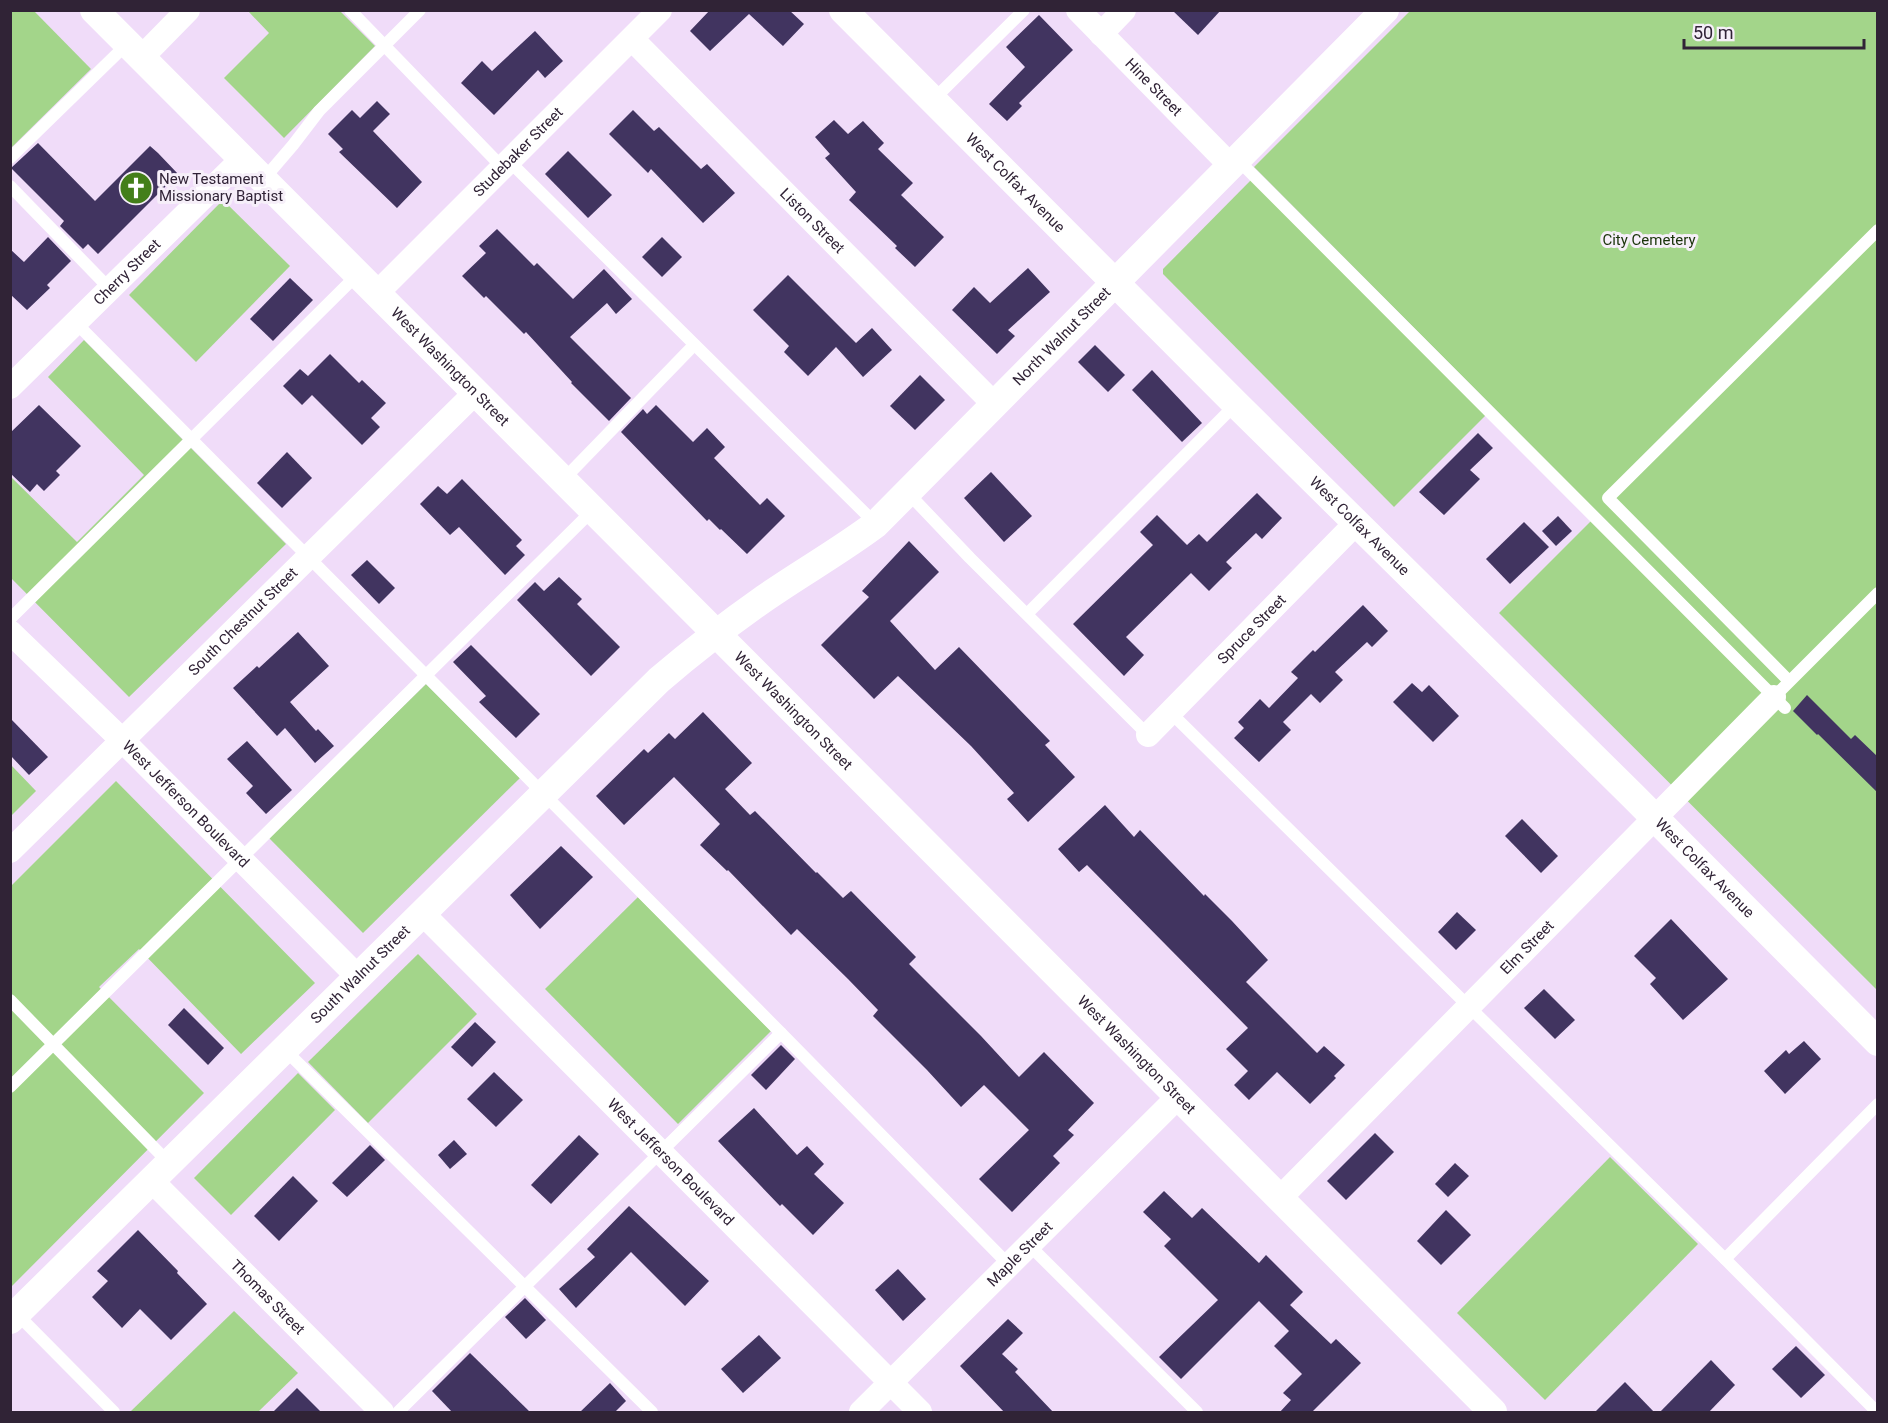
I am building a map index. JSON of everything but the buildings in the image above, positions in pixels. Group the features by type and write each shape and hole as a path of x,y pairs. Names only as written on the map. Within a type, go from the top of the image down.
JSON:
{"street":[{"name":"West Washington Street","path":"94,10 1494,1413"},
{"path":"134,51 188,10"},
{"name":"Studebaker Street","path":"367,285 506,164 660,10"},
{"name":"West Colfax Avenue","path":"843,10 1878,1042"},
{"name":"Hine Street","path":"1078,10 1233,162"},
{"path":"1101,34 1124,10"},
{"name":"North Walnut Street","path":"716,633 876,524 993,403 1385,10"},
{"name":"Liston Street","path":"632,39 993,403"},
{"name":"Cherry Street","path":"10,387 242,159"},
{"name":"South Chestnut Street","path":"10,851 475,393"},
{"name":"Spruce Street","path":"1148,735 1357,522"},
{"name":"West Jefferson Boulevard","path":"10,632 123,741 358,977"},
{"name":"South Walnut Street","path":"14,1317 659,680 716,633"},
{"name":"Elm Street","path":"1280,1198 1654,817 1782,695"},
{"name":"West Jefferson Boulevard","path":"422,913 920,1413"},
{"name":"Maple Street","path":"861,1413 1179,1096"},
{"name":"Thomas Street","path":"160,1172 382,1413"}],"lane":[{"path":"350,10 876,524"},
{"path":"263,180 319,111 420,10"},
{"path":"933,100 1024,10"},
{"path":"10,158 134,51"},
{"path":"1233,162 1782,695"},
{"path":"10,186 110,288"},
{"path":"1782,695 1608,498 1878,230"},
{"path":"10,619 192,439 367,285"},
{"path":"75,322 781,1033 1008,1265"},
{"path":"563,480 694,345"},
{"path":"1027,614 1236,404"},
{"path":"907,492 1148,735"},
{"path":"10,1087 593,510"},
{"path":"1782,695 1878,593"},
{"path":"1171,713 1725,1259 1877,1413"},
{"path":"10,1000 54,1044 160,1172"},
{"path":"398,1413 781,1033"},
{"path":"285,1050 652,1413"},
{"path":"1725,1259 1878,1104"},
{"path":"1029,1245 1197,1413"},
{"path":"14,1317 114,1413"}],"green space":[{"path":"11,10 34,11 91,69 11,148"},
{"path":"248,11 340,11 375,46 284,138 224,78 269,33"},
{"name":"City Cemetery","path":"1410,11 1877,11 1877,990 1499,613 1591,521 1719,634 1254,167"},
{"path":"1252,179 1486,415 1394,507 1163,274 1163,269"},
{"path":"223,200 290,266 196,362 129,295"},
{"path":"84,340 286,544 129,697 11,578 10,476 77,542 144,475 48,377"},
{"path":"426,684 520,778 363,933 269,838"},
{"path":"11,765 36,791 11,816"},
{"path":"116,781 315,983 241,1054 139,949 99,987 204,1093 11,1287 11,886"},
{"path":"638,897 771,1031 678,1124 545,989"},
{"path":"418,954 477,1014 368,1123 308,1062"},
{"path":"298,1073 335,1110 231,1215 194,1178"},
{"path":"1610,1157 1698,1244 1545,1400 1457,1313"},
{"path":"234,1311 298,1373 258,1412 130,1412"}],"place":[{"name":"New Testament Missionary Baptist","path":"136,188"}]}
